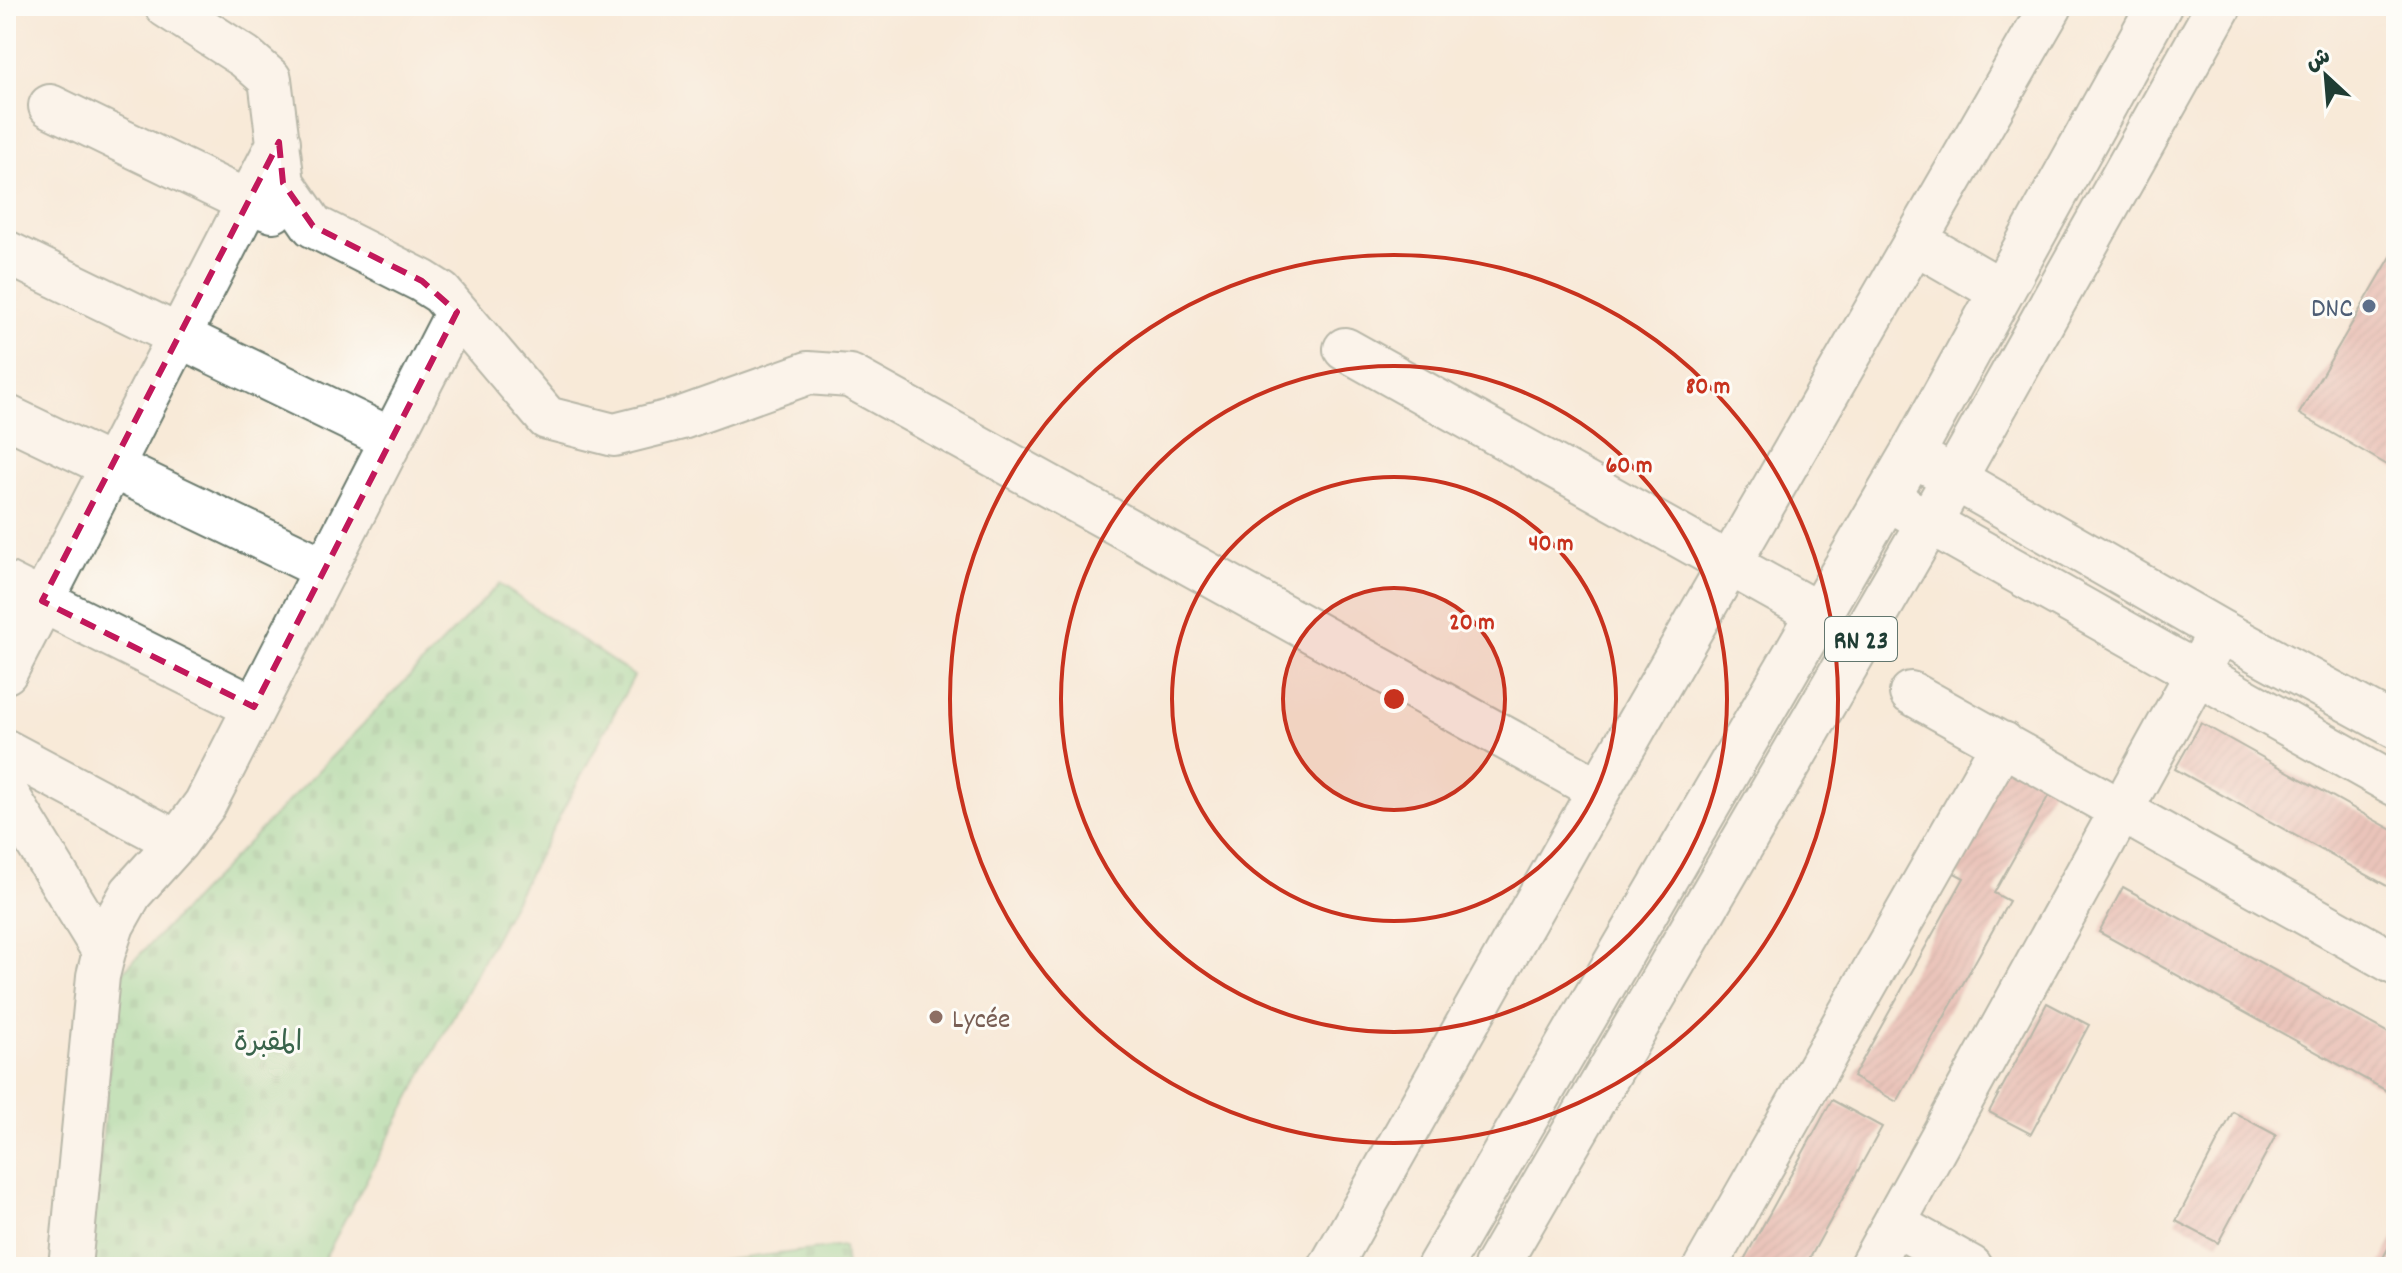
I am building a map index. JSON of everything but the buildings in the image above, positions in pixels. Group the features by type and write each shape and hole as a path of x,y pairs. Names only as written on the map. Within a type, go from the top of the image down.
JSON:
{"main road":[{"name":"RN 23","path":"1439,1267 1912,454 2159,6"},
{"name":"RN 23","path":"1496,1267 1929,523 2219,6"},
{"path":"1916,242 2001,291"}],"street":[{"path":"166,6 245,57 270,79 283,183 313,226"},
{"path":"1330,1267 1599,790 2051,6"},
{"path":"50,106 248,202 313,226 422,281 441,293 547,418 614,435 682,418 808,373 850,376 1599,790"},
{"path":"6,672 24,592 112,467 279,142"},
{"path":"6,252 391,439"},
{"path":"70,1267 98,976 113,925 131,893 177,842 205,804 457,312"},
{"path":"1345,349 1819,614"},
{"path":"6,416 325,569"},
{"path":"1912,454 2220,631 2396,727"},
{"path":"1886,498 2396,785"},
{"path":"24,592 254,707"},
{"path":"1870,1267 2220,631"},
{"path":"1911,693 2396,964"},
{"path":"1705,1267 2003,743"},
{"path":"6,751 177,842"},
{"path":"6,792 104,952"},
{"path":"1894,1224 1971,1267"}],"highlighted area":[{"path":"279,142 283,183 313,226 422,281 457,312 254,707 42,601"}],"green space":[{"name":"المقبرة","path":"499,584 634,676 320,1267 89,1267 119,976"},
{"path":"844,1246 846,1267 668,1267"}],"place":[{"name":"DNC","path":"2369,306"},
{"name":"Lycée","path":"936,1017"}]}
